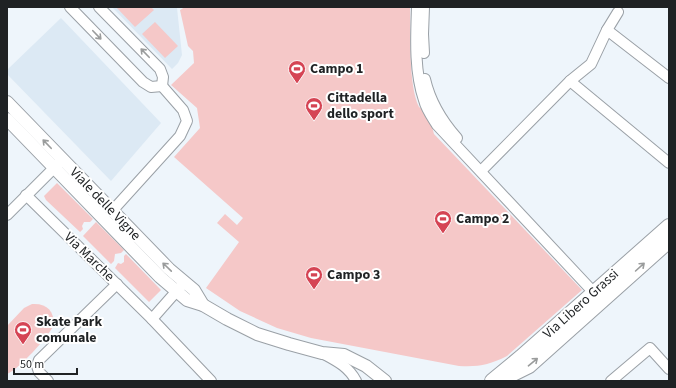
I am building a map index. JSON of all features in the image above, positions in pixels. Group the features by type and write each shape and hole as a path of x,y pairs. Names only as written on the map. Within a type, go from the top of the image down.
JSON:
{"main road":[{"name":"Via Libero Grassi","path":"498,381 529,366 669,226"},
{"name":"Via Libero Grassi","path":"492,381 669,241"}],"street":[{"path":"70,7 143,82 151,87 162,86"},
{"path":"99,7 160,69 163,77 162,86 183,110 187,121 180,136 113,210"},
{"path":"417,7 416,34 418,74 424,101 436,125 455,141 483,169 508,199"},
{"path":"424,7 423,34 425,80 434,105 455,141 600,295"},
{"path":"483,169 570,82 591,64 607,30 618,12"},
{"path":"607,30 669,78"},
{"path":"570,82 669,163"},
{"name":"Viale delle Vigne","path":"7,102 58,164 160,277 180,287 194,290 203,305 257,334 322,353 344,355 366,366 385,381"},
{"name":"Viale delle Vigne","path":"7,119 113,210 169,269 180,287"},
{"path":"7,215 58,164"},
{"name":"Via Marche","path":"26,195 152,319 210,381"},
{"path":"48,381 39,372 36,366 39,360 117,284"},
{"path":"152,319 180,287"},
{"path":"611,381 650,348 669,369"},
{"path":"322,353 341,364 353,374 356,381"},
{"path":"366,366 373,381"}],"shaded area":[{"path":"112,7 179,7 177,8 182,55 178,63 172,69"},
{"path":"116,7 151,7 154,10 135,27"},
{"path":"185,7 410,7 411,59 415,97 419,107 428,115 434,134 582,290 507,356 495,362 484,365 459,366 311,338 277,328 240,311 206,288 239,242 217,223 225,214 237,225 243,218 174,157 200,128 197,108 171,85 194,63 193,51 188,46 180,10"},
{"path":"61,18 161,123 111,181 7,74 7,70"},
{"path":"155,22 178,46 165,58 142,34"},
{"path":"57,183 93,219 90,222 84,222 82,226 83,229 80,232 46,200 44,196"},
{"path":"96,222 124,250 121,253 115,254 114,261 111,264 83,236"},
{"path":"126,254 161,290 149,302 115,268 118,263 121,264 124,262 124,256"},
{"name":"Skate Park comunale","path":"32,304 42,305 49,309 53,316 54,325 33,352 19,366 7,374 7,326 24,308"}],"place":[{"name":"Campo 1","path":"297,84"},
{"name":"Cittadella dello sport","path":"314,121"},
{"name":"Campo 2","path":"443,234"},
{"name":"Campo 3","path":"314,290"},
{"name":"Skate Park comunale","path":"23,345"}]}
